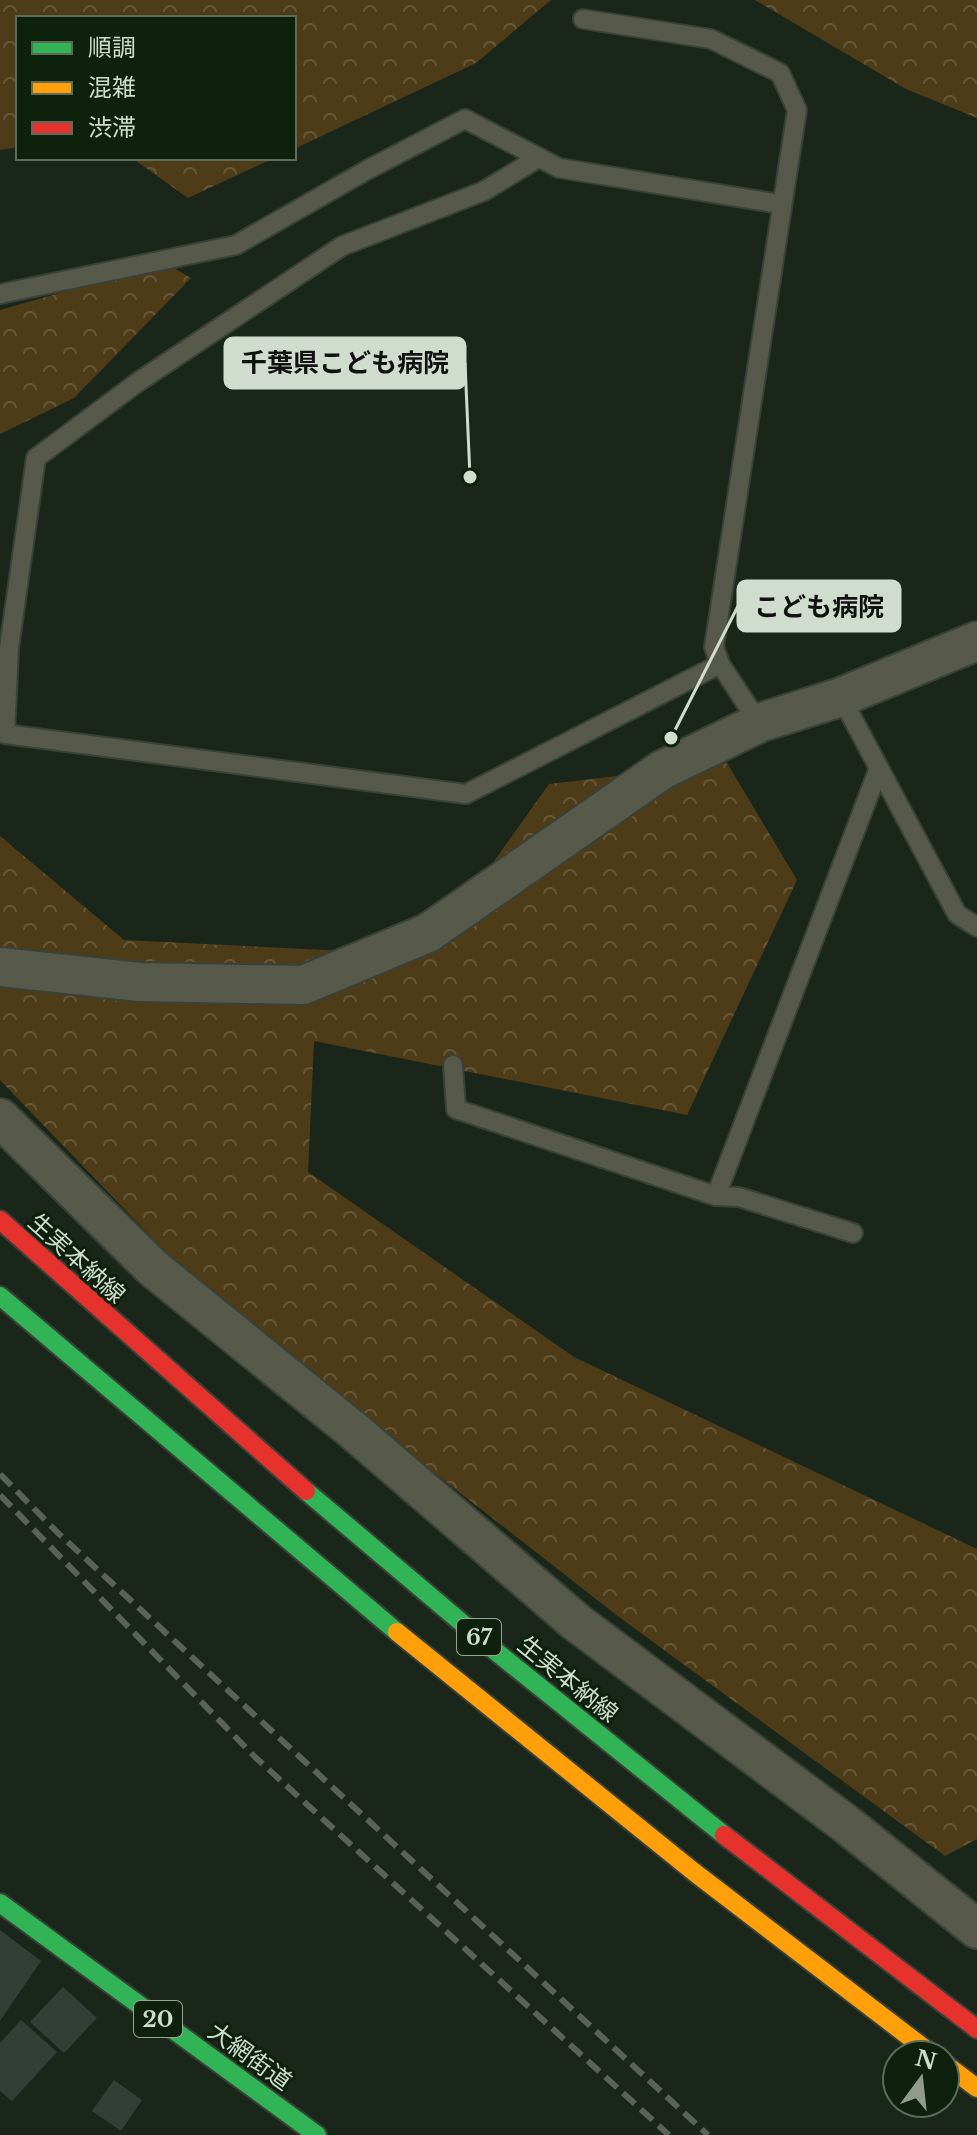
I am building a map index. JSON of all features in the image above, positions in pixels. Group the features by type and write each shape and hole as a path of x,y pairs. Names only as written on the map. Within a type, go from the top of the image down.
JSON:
{"main road":[{"name":"生実本納線","path":"0,1220 129,1337 452,1615 663,1787 977,2029"},
{"name":"67","path":"0,1296 343,1590 709,1886 912,2039"},
{"name":"大網街道","path":"0,1903 317,2135"}],"street":[{"path":"0,967 140,982 303,985 428,933 662,770 759,723 841,697 977,641"},
{"path":"0,1118 153,1268 354,1431 576,1622 846,1824 977,1929"}],"lane":[{"path":"583,19 711,39 780,73 797,110 780,204 714,647 720,664 759,723"},
{"path":"0,294 236,245 367,170 465,119 559,168 780,204"},
{"path":"538,158 484,191 342,246 138,382 36,458 9,648 5,734 466,794 720,664"},
{"path":"841,697 957,914 977,927"},
{"path":"716,1196 879,768"},
{"path":"453,1065 456,1109 716,1196 739,1197 853,1233"}],"green space":[{"path":"0,0 551,0 476,63 296,148 296,16 16,16 16,147 0,150"},
{"path":"755,0 977,0 977,118 906,89"},
{"path":"135,160 270,160 188,198"},
{"path":"165,263 191,278 74,398 0,434 0,310"},
{"path":"727,763 797,880 687,1115 314,1041 308,1172 574,1357 977,1549 977,1839 945,1856 619,1617 208,1296 0,1080 0,836 124,940 427,955 549,784"}],"building":[{"path":"0,1930 41,1961 0,2021"},
{"path":"63,1987 97,2018 64,2053 30,2022"},
{"path":"21,2020 57,2052 12,2101 0,2091 0,2043"},
{"path":"114,2080 142,2100 121,2131 92,2111"}],"railway":[{"path":"0,1474 58,1533 708,2135"},
{"path":"0,1495 255,1757 669,2135"}],"traffic: fast":[{"path":"0,1296 397,1632"},
{"path":"306,1491 494,1650 724,1835"},
{"path":"0,1903 317,2135"}],"traffic: slow":[{"path":"397,1632 694,1872 912,2039"},
{"path":"961,2076 977,2088"}],"traffic: jam":[{"path":"0,1220 306,1491"},
{"path":"724,1835 977,2029"}],"place":[{"name":"千葉県こども病院","path":"470,477"},
{"name":"こども病院","path":"671,738"}]}
